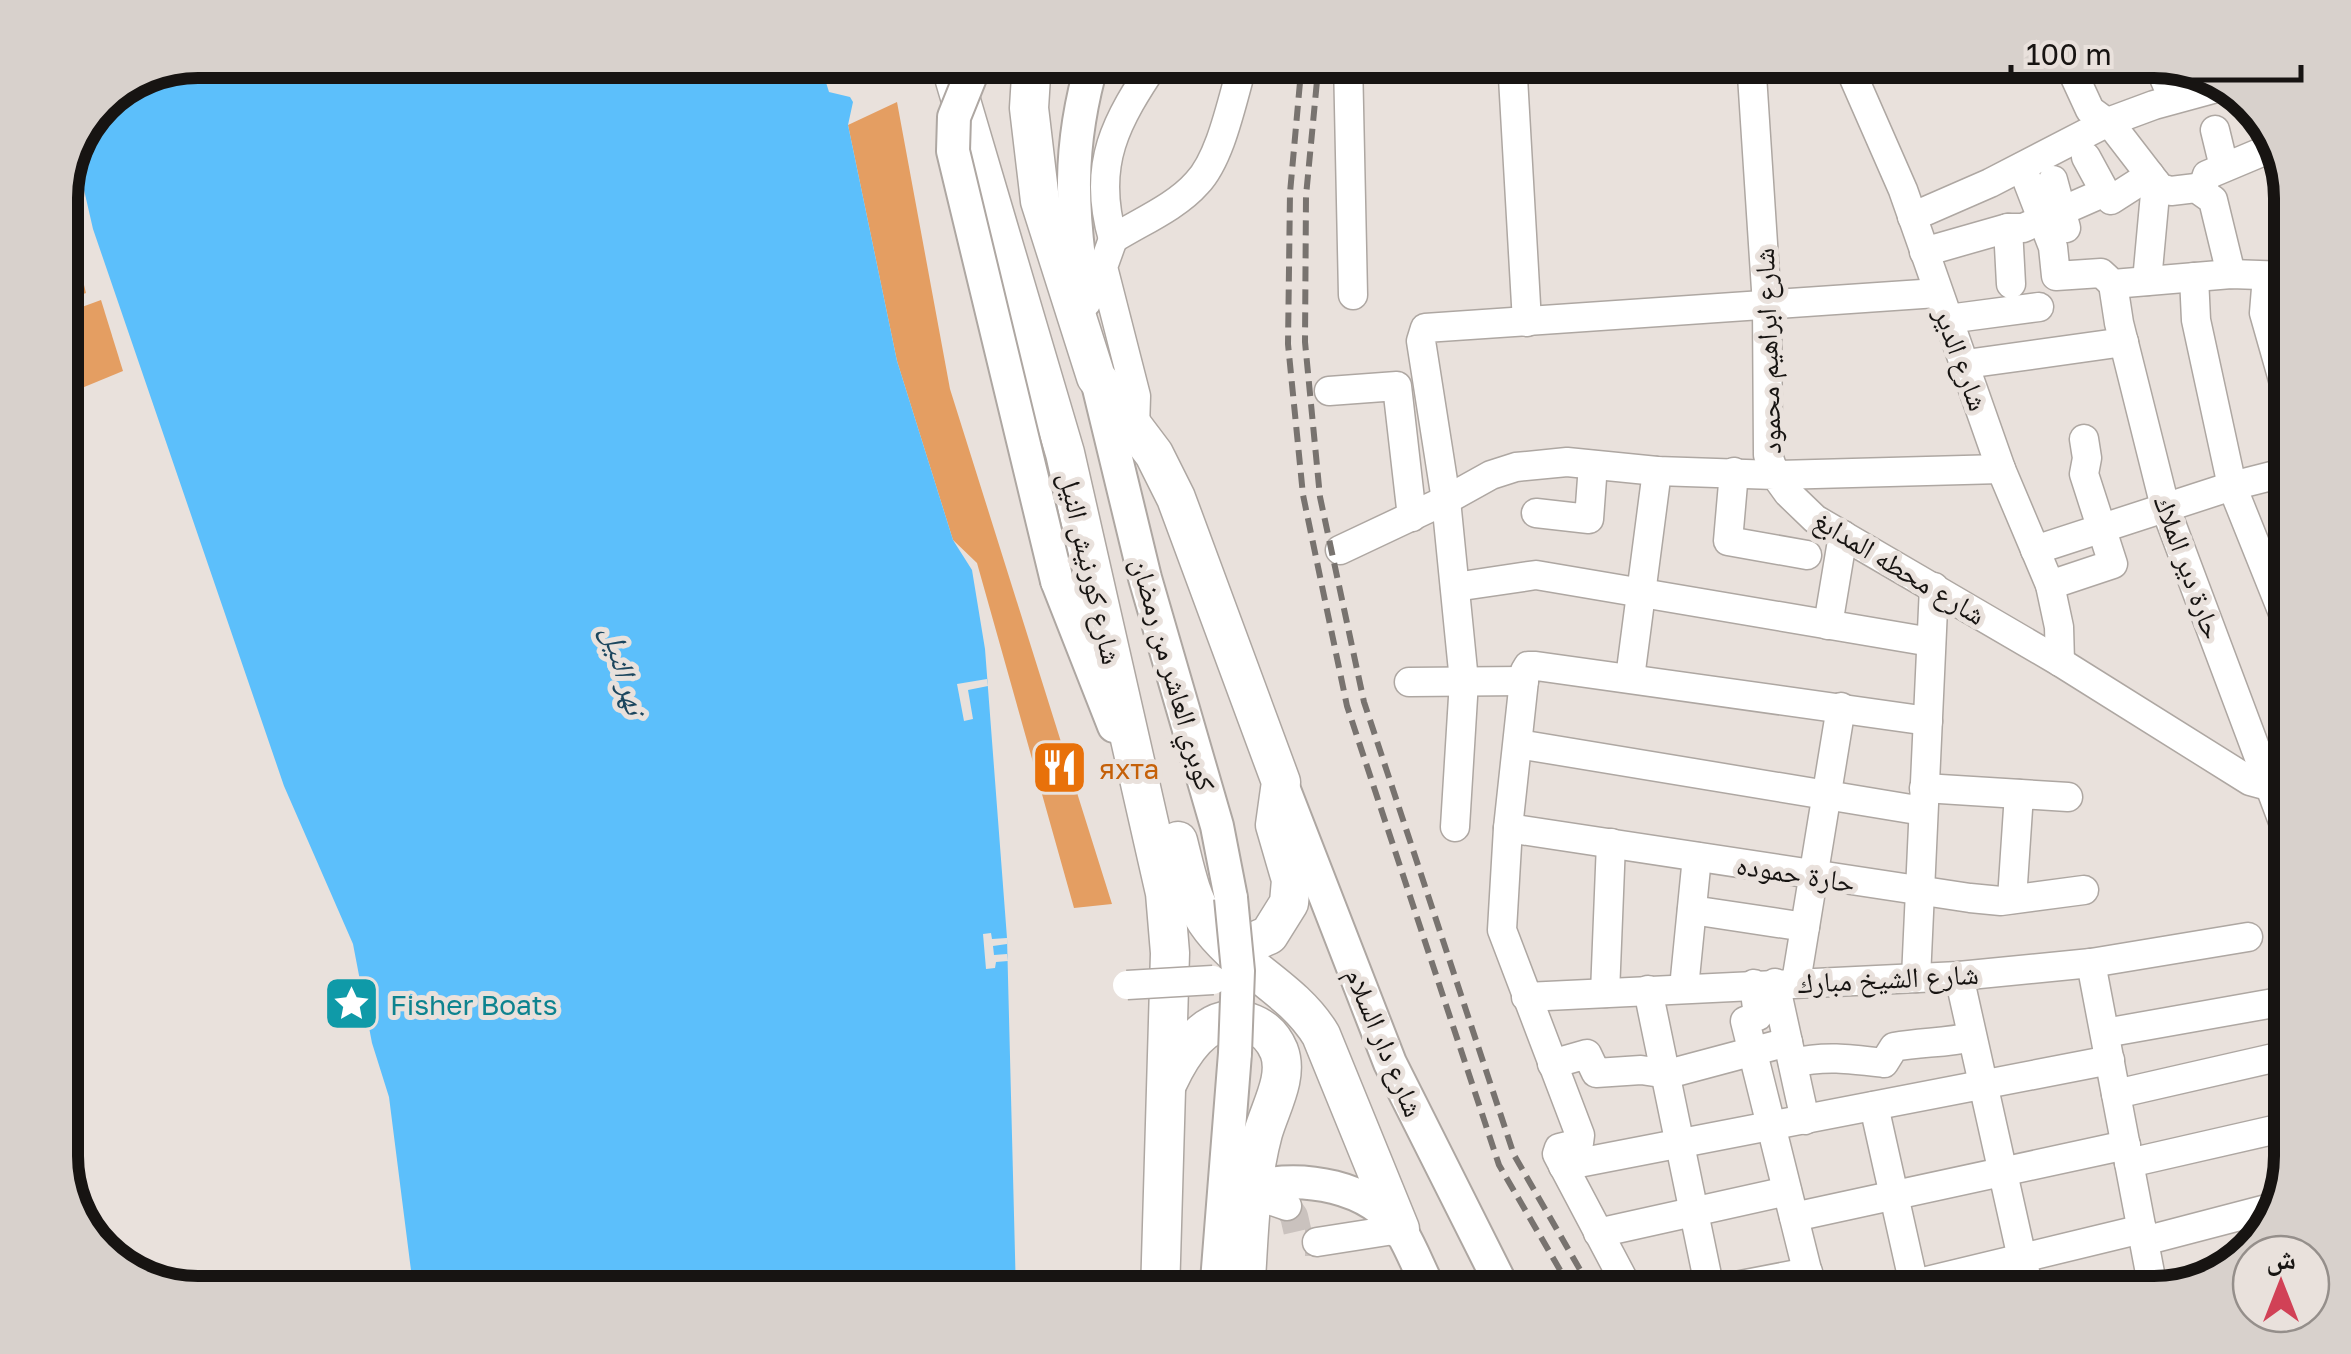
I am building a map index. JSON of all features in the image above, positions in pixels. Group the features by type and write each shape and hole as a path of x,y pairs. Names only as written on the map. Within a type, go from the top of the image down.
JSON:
{"highway":[{"name":"شارع كورنيش النيل","path":"954,78 1066,453 1169,923 1161,1276"},
{"path":"1030,78 1028,108 1040,200 1096,377 1154,454 1176,498 1281,782 1275,825 1291,880 1289,903 1270,935 1224,965"},
{"path":"1121,702 1156,754 1198,908 1214,931 1224,965 1301,1007 1321,1035 1400,1229"},
{"name":"شارع كورنيش النيل","path":"1166,1087 1194,1040 1218,1022 1249,1022 1274,1040 1282,1058 1282,1078 1262,1139 1264,1196 1248,1276"}],"main road":[{"path":"970,78 954,116 953,152 958,180 1057,582 1144,800"},
{"name":"كوبري العاشر من رمضان","path":"1089,78 1076,130 1073,224 1096,377 1145,578 1217,826 1236,934 1236,1026 1217,1276"},
{"name":"شارع دار السلام","path":"1281,782 1390,1063 1497,1276"},
{"path":"1390,1063 1404,1125 1473,1276"},
{"path":"1264,1196 1301,1181 1334,1188 1366,1201 1400,1229 1444,1276"},
{"path":"1400,1229 1423,1276"}],"street":[{"path":"1135,428 1136,396 1103,267 1113,239 1105,204 1108,150 1119,119 1145,78"},
{"path":"1113,239 1201,180 1212,159 1238,78"},
{"path":"1348,78 1353,295"},
{"path":"1513,78 1527,322"},
{"name":"شارع ابراهيم محمود","path":"1753,78 1767,305 1768,455 1775,474 2001,469"},
{"name":"شارع الدير","path":"1854,78 1912,217 2001,469 2050,585 2059,627 2060,662"},
{"path":"2075,78 2086,104 2108,122 2153,179 2170,191 2202,190 2213,200 2231,274"},
{"path":"2164,79 2172,100"},
{"path":"1912,217 2108,122 2207,91"},
{"path":"2215,130 2224,167"},
{"path":"2202,190 2207,175 2264,151"},
{"path":"2086,156 2111,200 2153,179"},
{"path":"2022,166 2053,215"},
{"path":"2147,281 2153,179"},
{"path":"2053,180 2054,276 2101,274 2113,284 2231,274 2273,276"},
{"path":"1924,252 2008,228 2022,228 2106,192"},
{"path":"2008,228 2011,284"},
{"path":"2194,277 2196,320 2232,486 2273,589"},
{"name":"حارة دير الملاك","path":"2113,284 2165,507 2274,765"},
{"path":"2273,284 2263,297 2273,345"},
{"path":"1455,827 1464,681 1446,500 1421,341 1425,328 1767,305 2039,307"},
{"path":"1966,364 2124,342"},
{"path":"1329,391 1397,386 1412,517"},
{"path":"2050,585 2112,566 2084,474 2088,458 2084,440"},
{"path":"1340,550 1491,474 1516,466 1541,462 1775,474"},
{"path":"1536,513 1589,519 1593,464"},
{"path":"1630,678 1658,471"},
{"path":"1734,472 1728,541 1807,555"},
{"name":"شارع محطه المدابغ","path":"1775,474 1814,519 2060,662 2250,781 2274,784"},
{"path":"2035,550 2273,476"},
{"path":"1828,625 1843,535"},
{"path":"1455,587 1529,574 1932,642"},
{"path":"1916,978 1934,587"},
{"path":"1526,673 1508,828 1502,930 1581,1140 1560,1158"},
{"path":"1408,682 1464,681 1526,673 1630,678 1928,721"},
{"path":"1808,1276 1744,1021 1758,1016 1805,927 1841,707"},
{"path":"1518,744 1827,794 1924,799 2019,794 2068,797"},
{"path":"2012,900 2019,794"},
{"name":"حارة حموده","path":"1508,828 1920,892 2012,900 2084,890"},
{"path":"1605,993 1611,843"},
{"path":"1684,988 1697,858"},
{"path":"1692,910 1805,927"},
{"name":"شارع الشيخ مبارك","path":"1526,997 1959,976 2091,963 2248,936"},
{"path":"2091,963 2151,1276"},
{"path":"1127,985 1224,965"},
{"path":"1959,976 2026,1276"},
{"path":"1775,983 1805,1120"},
{"path":"1648,990 1694,1210 1700,1276"},
{"path":"1560,1158 1681,1144 1983,1085 2107,1047 2274,1004"},
{"path":"1552,1064 1587,1054 1596,1072 1640,1070 1668,1074 1752,1053 1884,1063 1894,1047 1972,1037"},
{"path":"2116,1094 2274,1058"},
{"path":"1874,1106 1912,1276"},
{"path":"1598,1233 1694,1210 1894,1196 2002,1172 2274,1129"},
{"path":"1560,1158 1621,1276"},
{"path":"1960,1276 2022,1258 2260,1210"},
{"path":"1317,1242 1400,1229"}],"shaded area":[{"path":"897,102 950,389 1112,904 1074,908 977,563 953,540 897,361 848,125"},
{"path":"78,261 86,293 78,296"},
{"path":"101,300 123,371 78,390 78,308"}],"water":[{"name":"نهر النيل","path":"825,78 829,92 850,97 853,102 848,125 897,361 953,540 972,570 985,649 1007,938 1016,1276 412,1276 389,1097 372,1043 353,944 284,786 93,229 80,173 98,131 131,98 174,80"}],"pier":[{"path":"987,679 988,686 968,690 973,719 964,721 957,684"},
{"path":"991,933 992,939 1007,938 1007,944 993,946 994,955 1007,954 1008,961 996,962 995,968 986,969 983,934"}],"tunnel":[{"path":"1287,1206 1294,1216 1299,1238 1317,1242"}],"railway":[{"path":"1300,78 1290,193 1288,344 1303,495 1347,706 1499,1165 1564,1276"},
{"path":"1317,78 1306,196 1305,342 1320,497 1364,702 1514,1155 1584,1276"}],"place":[{"name":"яхта","path":"1060,768"},
{"name":"Fisher Boats","path":"351,1004"}]}
